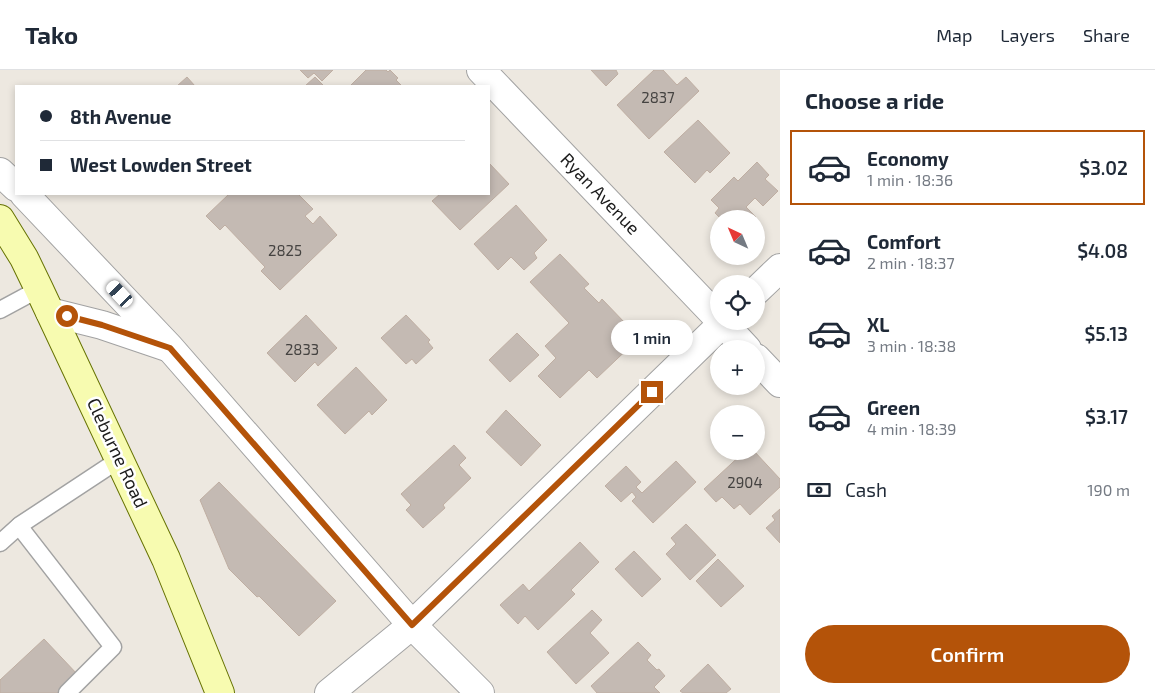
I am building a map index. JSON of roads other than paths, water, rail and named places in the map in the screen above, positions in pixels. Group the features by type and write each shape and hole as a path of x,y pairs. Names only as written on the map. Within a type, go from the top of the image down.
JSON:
{"main road":[{"name":"Cleburne Road","path":"0,219 24,258 120,459 166,560 220,693"}],"street":[{"name":"Ryan Avenue","path":"481,70 710,309"},
{"path":"0,172 15,185"},
{"path":"25,195 170,348 412,625 480,693"},
{"path":"765,282 780,268"},
{"path":"44,300 102,325 170,348"},
{"path":"328,693 412,625 713,330"},
{"name":"Ryan Avenue","path":"730,330 739,340"},
{"path":"765,367 780,383"}],"lane":[{"path":"0,310 44,300"},
{"path":"0,543 19,526 120,459"},
{"path":"19,526 113,647 67,693"}]}
